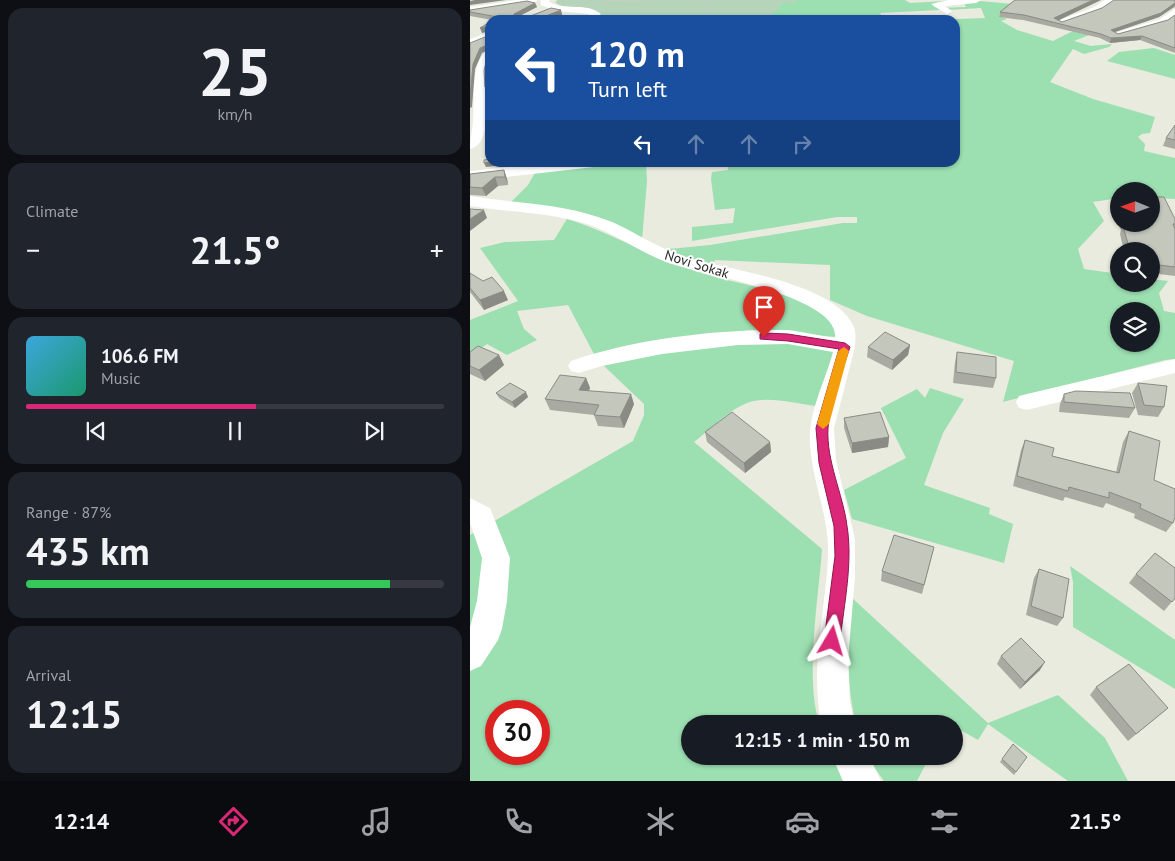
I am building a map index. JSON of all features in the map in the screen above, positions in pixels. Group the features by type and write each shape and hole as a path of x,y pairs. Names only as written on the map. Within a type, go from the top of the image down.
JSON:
{"street":[{"path":"470,10 533,0"},
{"path":"947,11 936,4 976,0"},
{"path":"1060,22 1097,9 1111,0"},
{"path":"546,6 588,11 596,14 594,15"},
{"path":"1116,34 1163,21 1175,12"},
{"path":"470,43 485,37"},
{"path":"470,145 478,127 475,118 484,71 483,60 485,58"},
{"path":"470,176 556,167"},
{"name":"Novi Sokak","path":"470,201 582,217 615,229 672,258 790,290 836,316 845,327 845,347 833,383 822,428 826,463 841,526 842,556 830,657 833,703 836,715"},
{"path":"579,366 662,347 738,338 788,337 845,347"},
{"path":"1027,402 1175,366"},
{"path":"470,509 481,516 496,558 492,601 486,629 470,655"},
{"path":"854,765 862,781"}],"path":[{"path":"592,0 647,1"},
{"path":"696,0 707,3 710,7 704,15"},
{"path":"767,15 780,4 779,0"}],"green space":[{"path":"558,0 794,0 797,3 783,3 770,15 594,15 580,9 564,7 555,2"},
{"path":"794,0 905,0 910,3 965,0 935,3 933,6 940,10 880,13 881,15 769,15 783,3 796,3"},
{"path":"979,1 1013,4 1000,12 999,16 1007,19 1001,21 1017,30 1053,41 1073,31 1089,35 1074,41 1091,46 1112,44 1109,47 1084,54 1073,49 1050,82 1093,99 1155,117 1150,133 1142,134 1138,137 1145,144 1144,151 1175,158 1175,199 1160,198 1160,182 1110,182 1110,199 1093,202 1104,221 1078,249 1084,269 1110,273 1110,292 1160,292 1164,311 1175,313 1175,359 1003,402 1014,361 867,316 830,300 830,265 715,260 713,266 671,253 669,249 710,245 843,223 857,223 857,217 837,217 692,241 692,227 733,223 735,208 715,210 711,179 712,172 728,170 728,167 960,167 960,19 985,18 981,8 947,10 941,8 966,7 964,3"},
{"path":"1154,48 1175,55 1175,79 1107,61 1119,52"},
{"path":"582,167 646,167 647,181 642,240 615,223 587,215 509,204 528,185 536,171"},
{"path":"567,219 681,266 774,292 804,303 828,318 837,337 776,332 594,354 568,305 517,311 524,329 537,340 507,355 487,344 470,356 470,320 518,301 480,248 505,242 554,240"},
{"path":"1160,280 1168,281 1160,292"},
{"path":"776,341 830,348 834,353 816,406 774,400 750,402 728,414 694,442 822,549 813,663 813,686 817,715 681,715 681,765 837,765 843,781 470,781 470,535 633,441 644,415 644,404 602,364 701,347"},
{"path":"930,388 964,399 943,433 924,485 990,508 989,514 1013,524 1004,563 852,519 844,490 906,458 881,408 917,389 925,398"},
{"path":"1070,566 1175,640 1175,689 1073,627 1073,582"},
{"path":"851,597 988,723 1058,695 1105,738 1128,781 1068,781 988,724 978,740 963,732 963,715 854,715 850,692"},
{"path":"872,765 925,765 917,781 884,781"}],"building":[{"path":"1015,0 1093,0 1054,18 1062,22 1102,8 1114,0 1175,0 1175,3 1161,13 1111,30 1118,34 1168,20 1175,15 1175,48 1142,36 1111,38 1024,15 1000,12"},
{"path":"527,1 535,3 514,15 487,15 470,12 470,10"},
{"path":"551,8 561,10 548,15 533,15"},
{"path":"485,37 485,46 480,48 473,64 470,97 470,43"},
{"path":"1175,125 1175,140 1166,138"},
{"path":"504,170 505,177 495,177 482,188 470,187 470,174"},
{"path":"1160,197 1164,197 1175,219 1175,224 1173,224 1175,229 1175,267 1160,265 1160,242 1127,242 1125,232 1160,232"},
{"path":"470,209 484,210 470,219"},
{"path":"470,273 483,281 492,277 504,291 480,300 470,288"},
{"path":"885,332 910,345 893,360 868,347"},
{"path":"478,346 499,355 479,370 470,366 470,352"},
{"path":"957,352 996,357 996,378 956,372"},
{"path":"560,375 586,378 579,390 631,394 620,417 594,415 599,405 545,399"},
{"path":"510,383 526,392 512,402 496,393"},
{"path":"1138,383 1167,386 1164,407 1144,405"},
{"path":"1076,391 1130,393 1135,408 1064,402 1064,394"},
{"path":"732,412 770,442 744,463 705,432"},
{"path":"880,412 889,437 852,443 844,418"},
{"path":"1129,431 1160,441 1154,480 1175,489 1175,517 1173,523 1140,508 1141,504 1109,492 1109,498 1069,487 1068,491 1017,476 1025,440 1054,448 1052,456 1119,473"},
{"path":"894,535 934,547 924,585 882,571"},
{"path":"1155,553 1175,568 1175,598 1172,602 1136,574"},
{"path":"1039,569 1069,579 1063,618 1031,606"},
{"path":"1021,638 1045,662 1025,682 1001,656"},
{"path":"1129,664 1168,708 1136,734 1096,687"},
{"path":"1013,744 1027,757 1016,772 1002,759"}],"slow traffic":[{"path":"823,424 833,383 844,351"}],"route":[{"path":"764,337 788,337 845,347 833,383 822,428 826,463 841,526 842,556 832,641"}]}
